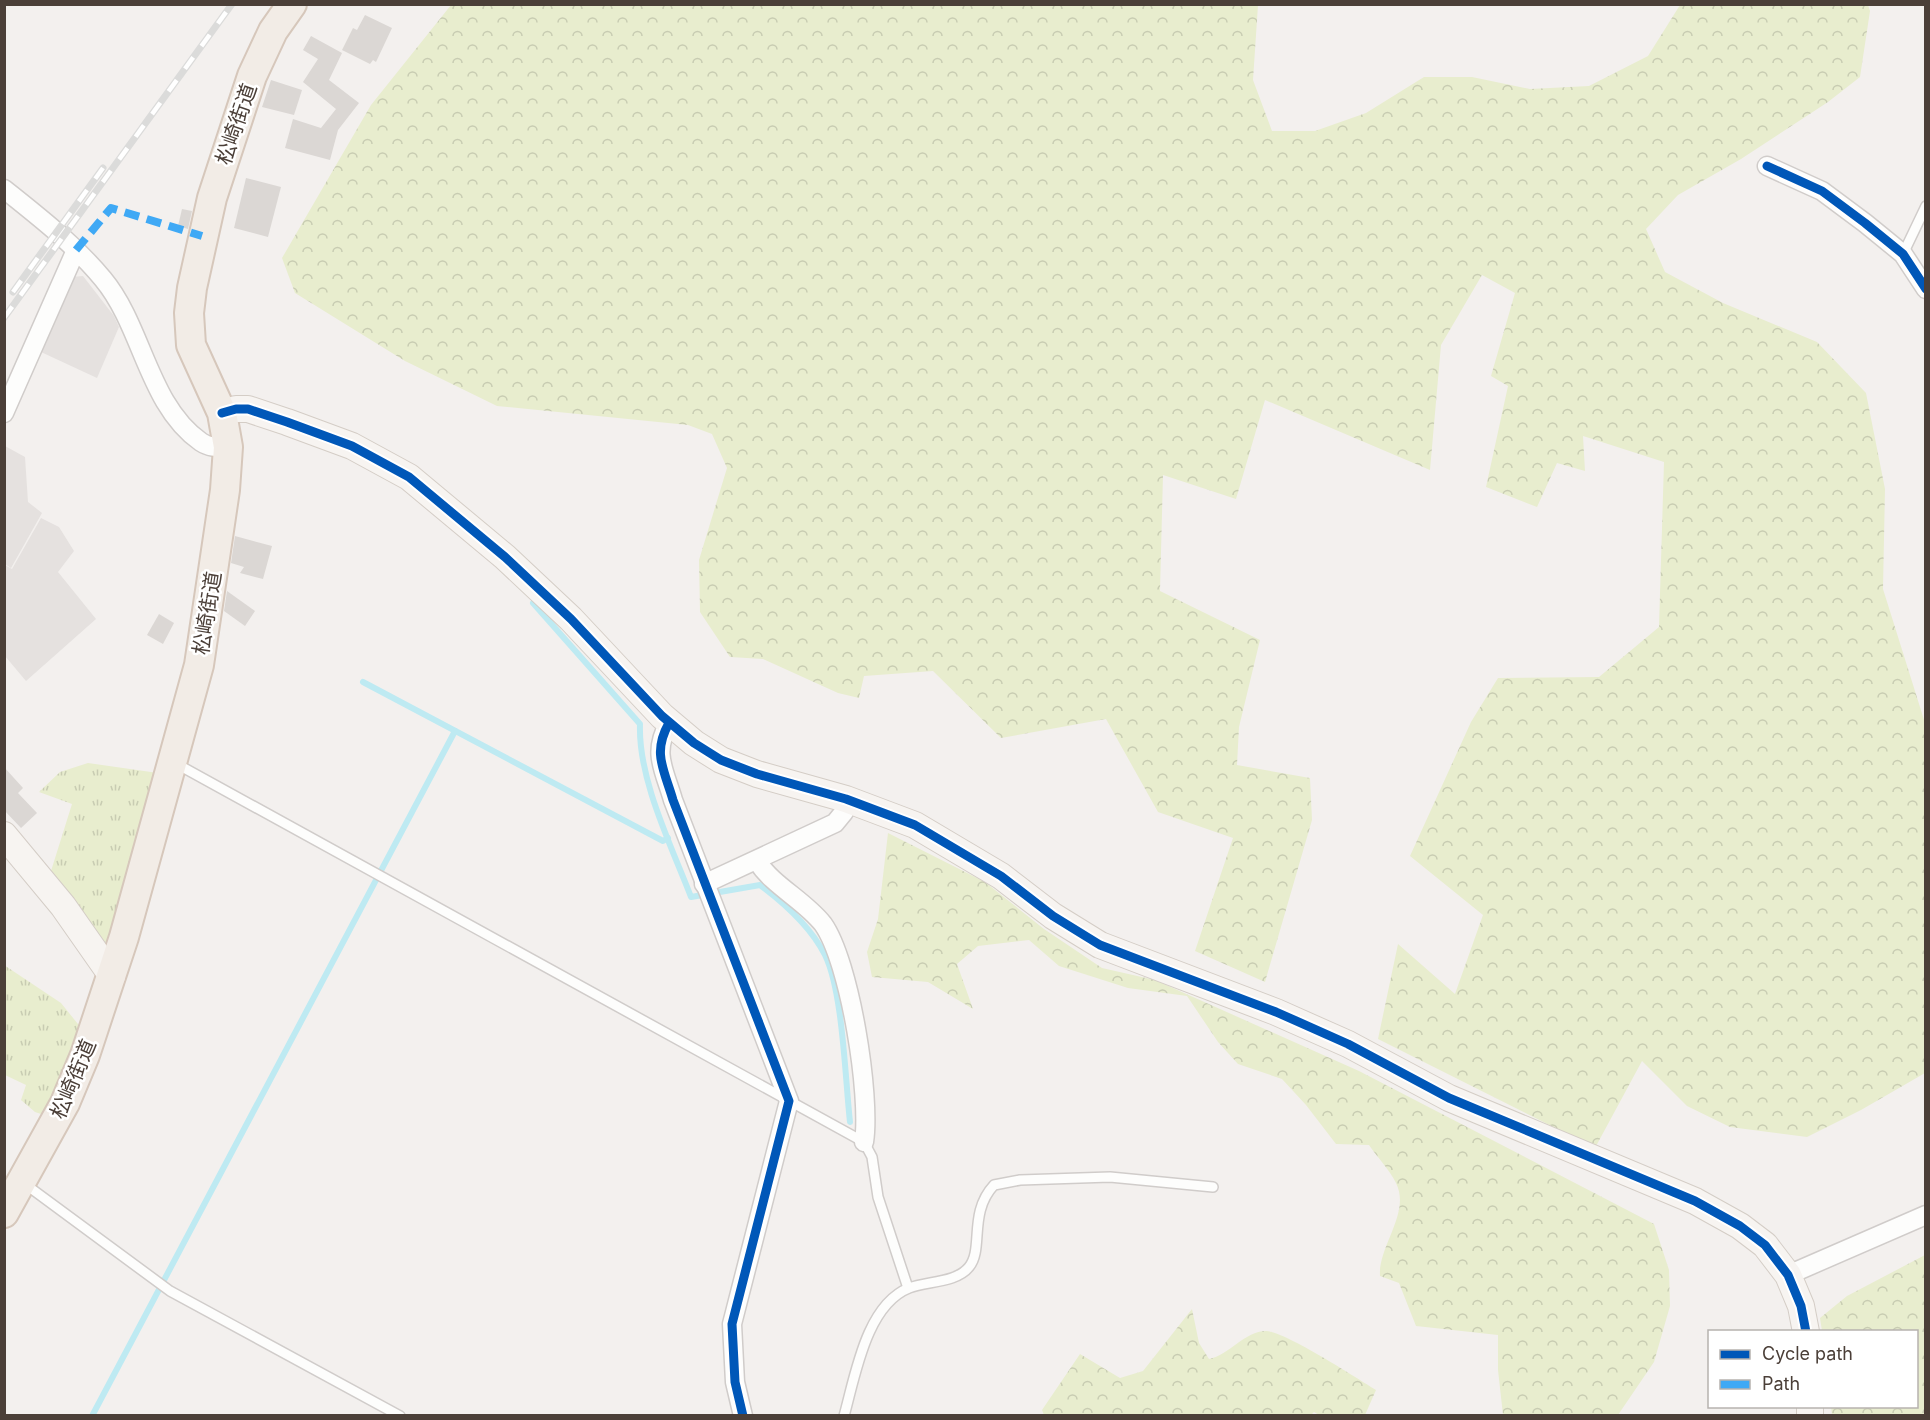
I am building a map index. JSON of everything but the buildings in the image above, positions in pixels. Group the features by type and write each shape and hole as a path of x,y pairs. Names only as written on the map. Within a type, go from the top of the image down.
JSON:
{"main road":[{"name":"松崎街道","path":"4,1213 65,1103 112,976 173,762 203,642 225,490 228,447 222,413 191,345 189,313 196,258 212,198 252,76 273,31 292,4"}],"street":[{"path":"1767,166 1822,191 1903,254 1926,289"},
{"path":"4,189 76,250 103,278 120,303 162,395 178,418 201,442 209,446 228,447"},
{"path":"4,413 76,250"},
{"path":"222,413 236,409 248,409 287,422 352,446 409,477 505,557 563,611 669,723 721,760 757,774 846,799 915,825 954,846 1001,876 1053,916 1100,945 1276,1011 1348,1044 1449,1098 1695,1201 1740,1226 1765,1245 1788,1275 1801,1306 1806,1330"},
{"path":"669,723 660,738 659,750 673,800 789,1101 732,1324 735,1382 743,1416"},
{"path":"704,884 757,861 835,822 844,812 846,799"},
{"path":"4,835 63,906 112,976"},
{"path":"757,861 763,871 808,908 832,940 844,976 863,1071 866,1099 864,1142"},
{"path":"1788,1275 1926,1215"}],"lane":[{"path":"1903,254 1926,206"},
{"path":"173,762 864,1142 872,1157 878,1197 908,1288"},
{"path":"844,1416 869,1334 884,1308 893,1297 908,1288 956,1276 971,1265 981,1205 994,1185 1020,1180 1110,1177 1213,1188"},
{"path":"22,1182 170,1291 400,1416"}],"green space":[{"path":"451,5 1258,5 1253,80 1272,131 1315,131 1366,113 1424,77 1472,77 1530,89 1589,86 1648,56 1680,5 1868,5 1870,11 1860,77 1828,102 1741,159 1678,195 1646,229 1665,272 1723,303 1817,342 1866,393 1885,489 1883,589 1925,723 1925,1073 1861,1110 1807,1137 1730,1127 1687,1106 1642,1061 1595,1148 1378,1039 1398,944 1455,994 1483,915 1410,856 1471,722 1498,678 1599,677 1659,627 1664,462 1583,436 1585,471 1557,463 1537,507 1486,487 1508,386 1491,376 1515,293 1482,275 1441,345 1430,470 1265,400 1236,499 1163,475 1160,591 1260,640 1239,727 1237,765 1310,778 1312,820 1265,982 1195,951 1233,838 1158,812 1106,719 1001,738 933,671 864,676 859,698 838,693 763,659 730,657 700,612 699,560 727,468 712,434 688,425 497,406 405,361 295,293 282,258 371,105"},
{"path":"88,763 158,773 112,942 98,942 51,871 72,804 39,792 60,772"},
{"path":"888,833 985,882 1044,929 1102,968 1155,980 1359,1071 1654,1224 1669,1270 1670,1306 1654,1362 1618,1415 1503,1415 1498,1370 1498,1335 1416,1326 1399,1283 1380,1276 1384,1253 1400,1206 1400,1194 1396,1183 1369,1145 1336,1144 1306,1105 1282,1079 1238,1064 1218,1042 1187,996 1128,988 1059,966 1029,940 978,946 957,964 973,1009 928,982 872,977 867,952 878,919"},
{"path":"4,965 61,1003 86,1034 44,1115 35,1112 21,1100 26,1085 5,1075"},
{"path":"1925,1255 1925,1415 1832,1415 1831,1408 1918,1408 1918,1330 1822,1330 1820,1318 1847,1296"},
{"path":"1192,1309 1199,1343 1209,1359 1258,1332 1276,1333 1338,1366 1376,1390 1365,1415 1319,1415 1314,1412 1310,1416 1044,1415 1042,1410 1080,1354 1120,1378 1143,1371"}],"shaded area":[{"path":"83,276 114,316 119,327 97,378 41,352 71,277"},
{"path":"5,446 25,457 28,502 42,513 11,568 5,564"},
{"path":"41,518 59,527 74,551 58,572 96,619 26,681 5,656 5,565 12,569"}],"waterway":[{"path":"533,603 640,724 644,767 650,789 691,897 760,885 796,916 819,945 831,971 840,1012 850,1122"},
{"path":"363,682 663,841 668,838"},
{"path":"92,1416 455,731"}],"railway":[{"path":"4,318 232,4"},
{"path":"13,292 103,168"}],"marked path":[{"path":"76,250 111,208 202,236"}],"cycle path":[{"path":"1767,166 1822,191 1865,223 1903,254 1926,289"},
{"path":"222,413 236,409 248,409 287,422 352,446 409,477 505,557 571,619 662,716 694,743 721,760 757,774 846,799 915,825 1001,876 1053,916 1100,945 1276,1012 1348,1044 1449,1098 1695,1201 1740,1226 1765,1245 1788,1275 1801,1306 1806,1330"},
{"path":"669,723 660,752 666,779 789,1101 732,1324 735,1382 743,1416"}]}
